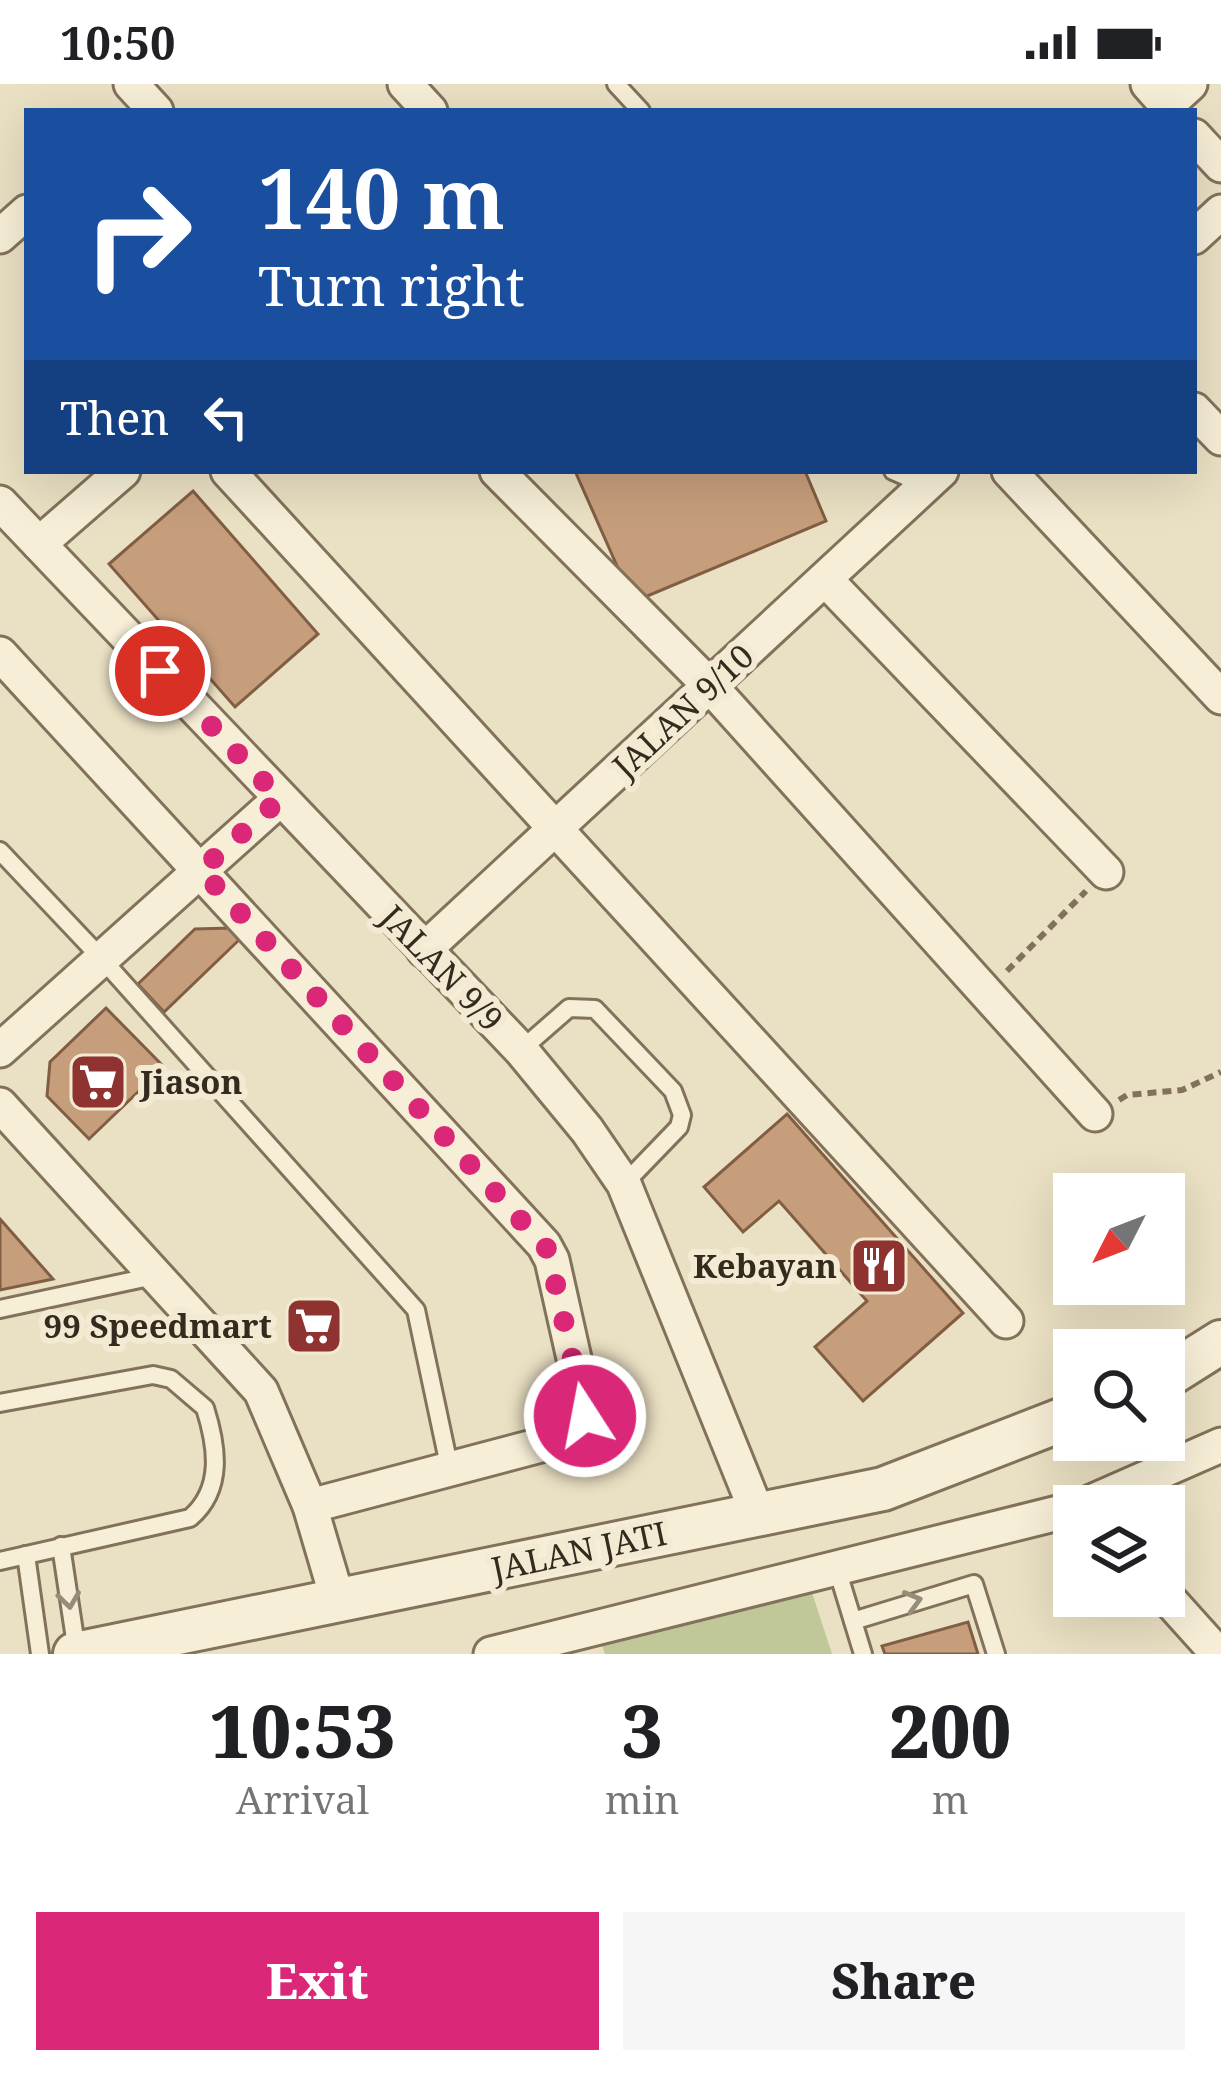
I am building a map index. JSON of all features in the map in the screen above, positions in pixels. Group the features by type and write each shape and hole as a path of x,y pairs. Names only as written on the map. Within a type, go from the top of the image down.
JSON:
{"street":[{"path":"405,84 427,108"},
{"path":"1197,139 1221,165"},
{"path":"1197,234 1221,212"},
{"path":"1197,413 1221,439"},
{"path":"39,544 120,474"},
{"path":"231,474 1006,1321"},
{"path":"500,474 710,686 1095,1114"},
{"path":"1012,474 1221,697"},
{"name":"JALAN 9/10","path":"424,950 933,478"},
{"name":"JALAN 9/9","path":"0,503 521,1050 587,1130 624,1184 758,1515"},
{"path":"825,579 1106,872"},
{"path":"0,653 548,1250 585,1416 571,1437 310,1507"},
{"path":"0,1050 280,799"},
{"path":"0,1105 261,1391 310,1507 338,1600"},
{"path":"1185,1365 1221,1342"},
{"name":"JALAN JATI","path":"76,1654 884,1489 1053,1423"},
{"path":"1130,1485 1221,1444"},
{"path":"491,1654 600,1641 837,1569 1053,1514"},
{"path":"1185,1617 1218,1654"}],"lane":[{"path":"616,84 638,108"},
{"path":"0,851 102,958 416,1310 450,1470"},
{"path":"521,1050 569,1008 595,1010 673,1091 682,1115 679,1127 624,1184"},
{"path":"0,1309 154,1276"},
{"path":"0,1402 159,1375 171,1379 205,1408 217,1472 196,1514 0,1561"},
{"path":"61,1546 76,1654"},
{"path":"26,1555 40,1654"},
{"path":"837,1569 863,1654"},
{"path":"853,1621 974,1584 996,1654"}],"path":[{"path":"986,992 1106,872"},
{"path":"1095,1114 1127,1095 1182,1090 1221,1072"}],"green space":[{"path":"805,1571 832,1654 605,1654 596,1628"}],"building":[{"path":"576,474 806,474 826,521 633,602"},
{"path":"193,491 318,634 235,707 109,564"},
{"path":"231,928 240,939 164,1012 138,984 195,929"},
{"name":"Jiason","path":"106,1008 164,1067 89,1139 47,1096 50,1062"},
{"name":"Kebayan","path":"787,1114 963,1313 863,1401 815,1347 867,1301 779,1201 743,1232 704,1187"},
{"path":"0,1219 53,1279 0,1290"},
{"path":"968,1622 978,1654 885,1654 882,1646"}],"place":[{"name":"Jiason","path":"98,1082"},
{"name":"Kebayan","path":"879,1266"},
{"name":"99 Speedmart","path":"314,1326"}],"route":[{"path":"160,671 280,799 201,870 548,1250 585,1416"}]}
